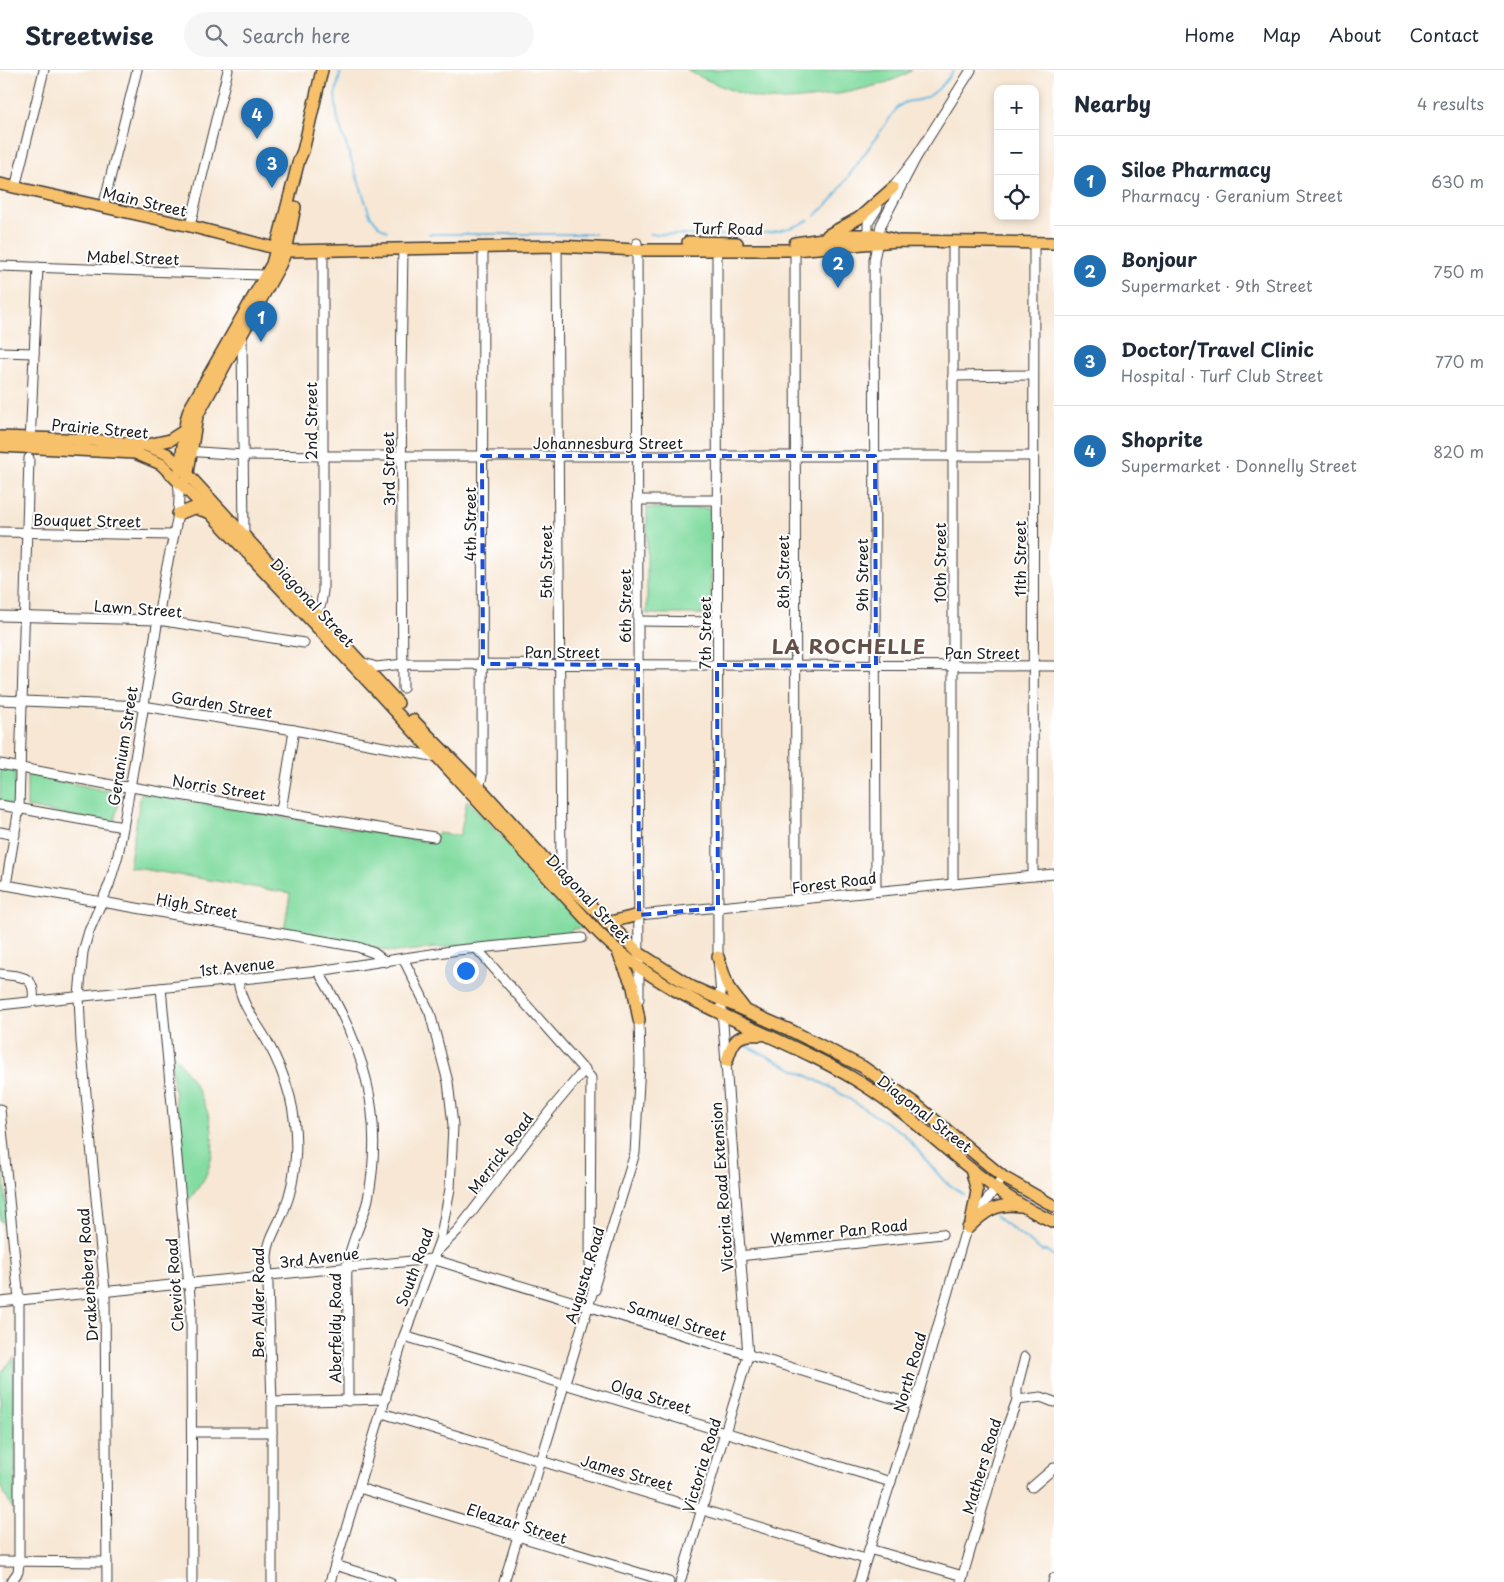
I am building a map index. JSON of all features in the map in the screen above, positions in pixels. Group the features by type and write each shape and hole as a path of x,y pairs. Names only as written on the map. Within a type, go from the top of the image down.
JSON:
{"main road":[{"path":"282,250 299,160 322,70"},
{"name":"Main Street","path":"0,184 190,226 282,250"},
{"path":"825,238 865,214 893,188"},
{"name":"Turf Road","path":"795,247 825,238 1054,243"},
{"name":"Turf Road","path":"282,250 557,246 795,247 838,245 873,240"},
{"name":"Geranium Street","path":"183,481 186,451 184,431 186,420 195,399 265,275 282,250"},
{"name":"Geranium Street","path":"186,451 197,416 242,336 282,250"},
{"path":"145,445 170,440 184,431"},
{"name":"Prairie Street","path":"0,437 30,447 145,445 167,454 183,481"},
{"name":"Prairie Street","path":"0,446 135,453 161,464 183,481"},
{"name":"Diagonal Street","path":"183,481 210,513 312,616 324,622 361,662 617,952 639,969 681,996 834,1068 875,1092 995,1188 1024,1207 1054,1222"},
{"name":"Diagonal Street","path":"183,481 244,535 312,616 437,756 477,792 606,923 639,953 692,987 833,1050 879,1078 913,1102 1003,1177 1054,1206"},
{"path":"178,514 194,508 210,513"},
{"path":"606,923 639,915"},
{"path":"617,952 633,987 639,1020"},
{"path":"718,957 732,993 749,1013"},
{"path":"727,1062 730,1049 737,1039 747,1035 766,1036"},
{"path":"969,1225 977,1191 971,1168"},
{"path":"969,1225 992,1208 1003,1205 1024,1207"}],"street":[{"path":"15,188 44,70"},
{"path":"103,207 137,70"},
{"path":"190,226 228,70"},
{"path":"873,240 869,218 917,156 972,70"},
{"path":"873,240 917,156"},
{"name":"9th Street","path":"873,240 876,890"},
{"name":"10th Street","path":"953,242 953,884"},
{"name":"11th Street","path":"1033,876 1034,243"},
{"name":"5th Street","path":"557,246 562,878"},
{"name":"7th Street","path":"717,246 718,957 722,1015"},
{"name":"6th Street","path":"637,247 639,969"},
{"name":"8th Street","path":"795,247 796,900"},
{"name":"3rd Street","path":"403,688 401,456 404,248"},
{"name":"4th Street","path":"477,792 483,664 483,248"},
{"name":"2nd Street","path":"323,250 324,622"},
{"name":"Mabel Street","path":"0,266 265,275"},
{"path":"3,884 15,835 19,808 30,447 38,267"},
{"path":"242,336 244,535"},
{"path":"0,352 34,353"},
{"path":"953,376 1034,375"},
{"name":"Johannesburg Street","path":"186,451 244,455 323,456 1034,456"},
{"name":"Geranium Street","path":"79,996 86,940 116,862 123,828 183,481"},
{"path":"638,500 717,500"},
{"name":"Bouquet Street","path":"0,532 173,535"},
{"name":"2nd Street","path":"312,616 321,604 323,591"},
{"name":"Lawn Street","path":"0,616 158,620 304,643"},
{"path":"638,621 717,622"},
{"name":"Pan Street","path":"361,662 376,667 404,664 1054,666"},
{"name":"Garden Street","path":"0,700 143,706 294,730 437,756"},
{"path":"281,811 294,730"},
{"name":"Norris Street","path":"0,764 117,786 434,837"},
{"path":"0,805 123,828"},
{"path":"0,832 15,835"},
{"name":"Forest Road","path":"639,915 796,900 876,890 1054,874"},
{"name":"High Street","path":"3,884 213,923 358,947 374,953 386,962"},
{"name":"1st Avenue","path":"0,1005 318,971 386,962 402,958 582,938"},
{"path":"477,949 591,1078 590,1264 595,1290"},
{"name":"South Road","path":"330,1582 404,1336 434,1256 447,1210 452,1174 451,1107 442,1052 430,1013 402,958"},
{"name":"Augusta Road","path":"504,1582 636,1153 640,1064 639,969"},
{"name":"Aberfeldy Road","path":"318,971 348,1025 358,1048 368,1082 372,1108 372,1172 364,1213 347,1267 348,1401"},
{"path":"0,974 30,980 34,988 33,1001"},
{"name":"Ben Alder Road","path":"238,980 242,1002 267,1040 281,1069 290,1098 295,1127 296,1145 291,1188 285,1208 268,1247 272,1402 272,1582"},
{"name":"Cheviot Road","path":"161,988 190,1283 193,1432 192,1582"},
{"name":"Drakensberg Road","path":"79,996 81,1041 105,1292 107,1582"},
{"name":"Victoria Road Extension","path":"722,1015 748,1356"},
{"name":"Merrick Road","path":"434,1256 458,1230 549,1112 585,1069"},
{"path":"0,1109 19,1300 19,1563 18,1572 11,1582"},
{"name":"North Road","path":"858,1582 915,1405 950,1280 969,1225 1003,1177"},
{"name":"Wemmer Pan Road","path":"739,1256 942,1234"},
{"name":"3rd Avenue","path":"0,1302 269,1276 434,1256"},
{"name":"Samuel Street","path":"434,1256 589,1307 915,1405"},
{"name":"Olga Street","path":"404,1336 566,1383 891,1482"},
{"name":"Victoria Road","path":"680,1582 748,1356"},
{"name":"Mathers Road","path":"962,1579 1003,1438 1017,1400 1017,1388 1025,1357"},
{"path":"1017,1400 1041,1397 1054,1402"},
{"path":"272,1402 386,1399"},
{"name":"James Street","path":"382,1413 865,1559"},
{"path":"193,1432 272,1432"},
{"path":"1032,1487 1054,1468"},
{"name":"Eleazar Street","path":"359,1488 668,1582"},
{"path":"868,1549 962,1579"},
{"path":"0,1561 19,1563 107,1562"},
{"path":"335,1565 390,1582"},
{"path":"1053,1582 1054,1578"}],"highlighted area":[{"path":"482,456 875,456 876,666 717,665 718,908 639,915 638,665 483,664"}],"green space":[{"path":"687,70 912,70 884,83 844,93 802,99 770,100 739,93"},
{"path":"647,508 711,508 711,614 647,614"},
{"path":"0,767 15,770 15,806 0,803"},
{"path":"27,773 120,794 114,824 27,807"},
{"path":"141,793 434,843 438,833 460,836 467,800 586,928 572,929 568,935 395,952 284,931 290,893 129,867"},
{"path":"174,1055 201,1097 208,1112 212,1128 211,1161 201,1184 185,1206 171,1056"},
{"path":"0,1141 9,1229 0,1220"},
{"path":"14,1357 16,1510 11,1506 0,1486 0,1374"}],"waterway":[{"path":"341,70 335,96 338,121 370,215 379,226 387,231"},
{"path":"815,216 831,201 897,108 907,102 931,95 954,70"},
{"path":"650,234 754,234 793,227 809,220"},
{"path":"429,234 595,234"},
{"path":"744,1045 830,1087 903,1133 944,1181 963,1194"},
{"path":"995,1216 1042,1251 1047,1251 1054,1256"}],"place":[{"name":"Shoprite","path":"257,139"},
{"name":"Doctor/Travel Clinic","path":"272,188"},
{"name":"Bonjour","path":"838,288"},
{"name":"Siloe Pharmacy","path":"261,342"}],"district":[{"name":"LA ROCHELLE","path":"849,646"}]}
